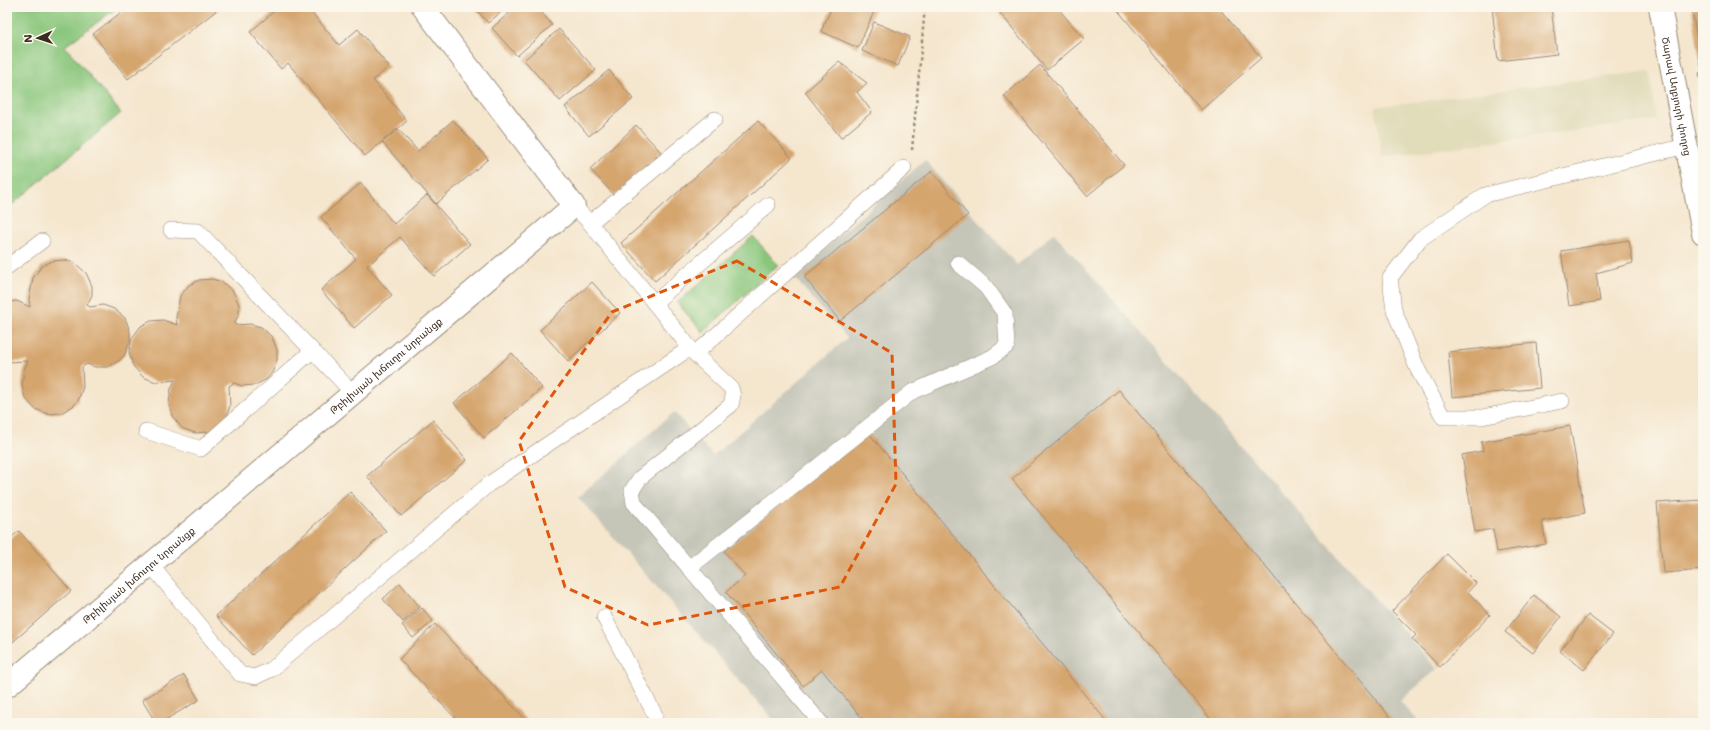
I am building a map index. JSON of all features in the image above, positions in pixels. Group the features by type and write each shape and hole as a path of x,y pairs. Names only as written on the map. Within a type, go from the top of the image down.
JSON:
{"street":[{"path":"423,7 574,206"},
{"name":"Ծարավ Աղբյուրի փողոց","path":"1660,7 1703,233"},
{"name":"Թբիլիսյան խճուղու նրբանցք","path":"8,683 151,565 574,206"}],"lane":[{"path":"590,224 714,119"},
{"path":"1562,401 1482,417 1443,417 1417,368 1394,310 1390,278 1420,239 1485,195 1686,146"},
{"path":"151,565 240,674 255,677 272,669 488,484 692,351 904,168"},
{"path":"654,303 768,205"},
{"path":"574,206 692,351 731,388 733,396 731,405 640,478 632,490 634,503 821,723"},
{"path":"171,230 198,231 353,393"},
{"path":"7,267 42,241"},
{"path":"689,568 912,392 992,357 1007,346 1005,314 986,286 958,263"},
{"path":"146,431 201,449 312,351"},
{"path":"604,617 655,715 655,723"}],"path":[{"path":"904,168 912,159 925,7"}],"highlighted area":[{"path":"737,261 892,353 896,484 840,587 648,625 565,587 519,441 612,312"}],"shaded area":[{"path":"1650,71 1656,120 1382,157 1375,107"},
{"path":"925,160 1017,265 1054,233 1437,669 1400,701 1420,723 776,723 578,497 674,412 713,456 847,338 793,276"}],"green space":[{"path":"7,7 118,7 65,46 121,113 7,209"},
{"path":"753,236 778,265 703,332 677,303"}],"building":[{"path":"128,7 221,7 128,79 93,34"},
{"path":"279,7 307,7 339,45 358,29 389,67 373,80 407,121 365,156 288,63 281,69 250,32"},
{"path":"474,7 507,7 488,23"},
{"path":"516,7 537,7 552,25 517,56 492,28"},
{"path":"832,7 876,7 858,48 821,31"},
{"path":"995,7 1057,7 1084,39 1047,70"},
{"path":"1115,7 1218,7 1261,58 1201,110"},
{"path":"1492,7 1551,7 1557,54 1498,61"},
{"path":"1703,7 1703,66 1701,67 1692,9"},
{"path":"874,22 910,37 898,66 862,51"},
{"path":"559,29 596,70 560,101 524,60"},
{"path":"839,62 867,83 857,92 872,112 841,138 805,92"},
{"path":"1040,65 1124,165 1087,196 1004,96"},
{"path":"609,70 633,99 589,136 565,107"},
{"path":"1703,72 1703,89 1702,89 1699,73"},
{"path":"453,120 488,159 436,204 382,142 398,129 418,151"},
{"path":"758,121 792,158 655,281 621,243"},
{"path":"636,125 661,152 615,196 590,169"},
{"path":"932,171 968,215 840,321 804,277"},
{"path":"361,183 394,224 427,195 470,244 434,276 400,237 367,266 392,295 354,328 321,290 356,259 321,217"},
{"path":"1629,240 1633,263 1596,273 1600,301 1569,306 1561,251"},
{"path":"65,260 75,263 86,273 92,286 92,295 87,305 90,307 103,305 114,309 125,318 130,331 130,341 125,354 120,360 108,367 95,367 87,364 82,367 83,387 78,401 73,406 61,413 48,414 35,409 25,398 22,385 24,370 28,361 7,362 7,302 17,301 30,307 29,299 33,278 42,266 52,261"},
{"path":"212,279 222,282 233,291 239,305 239,314 234,324 250,324 261,327 272,337 277,350 277,360 272,373 267,379 255,385 242,386 234,383 229,386 230,406 225,420 220,425 208,432 195,433 182,428 172,416 169,403 171,389 175,380 156,382 143,377 133,366 129,352 132,338 141,326 151,321 163,320 177,325 176,318 180,296 189,285 199,280"},
{"path":"592,282 620,313 568,361 540,330"},
{"path":"1536,343 1540,388 1452,397 1448,352"},
{"path":"512,353 542,388 484,438 454,403"},
{"path":"1119,390 1395,723 1214,723 1012,479"},
{"path":"433,420 467,460 401,516 367,476"},
{"path":"1570,426 1585,513 1542,521 1546,544 1497,552 1493,529 1475,532 1462,455 1483,451 1481,442"},
{"path":"868,432 1108,723 866,723 822,670 803,686 726,592 745,576 724,551"},
{"path":"350,492 386,531 252,655 216,616"},
{"path":"1703,500 1703,570 1663,573 1657,503"},
{"path":"19,531 71,591 7,647 7,541"},
{"path":"1447,554 1476,583 1468,592 1490,615 1440,667 1412,639 1416,635 1392,611"},
{"path":"400,583 420,607 403,622 383,599"},
{"path":"1534,595 1561,617 1533,653 1505,632"},
{"path":"422,608 433,621 413,638 402,625"},
{"path":"1588,615 1613,634 1584,670 1560,651"},
{"path":"435,624 529,723 460,723 399,659"},
{"path":"184,675 199,700 160,723 156,723 142,700"}]}
